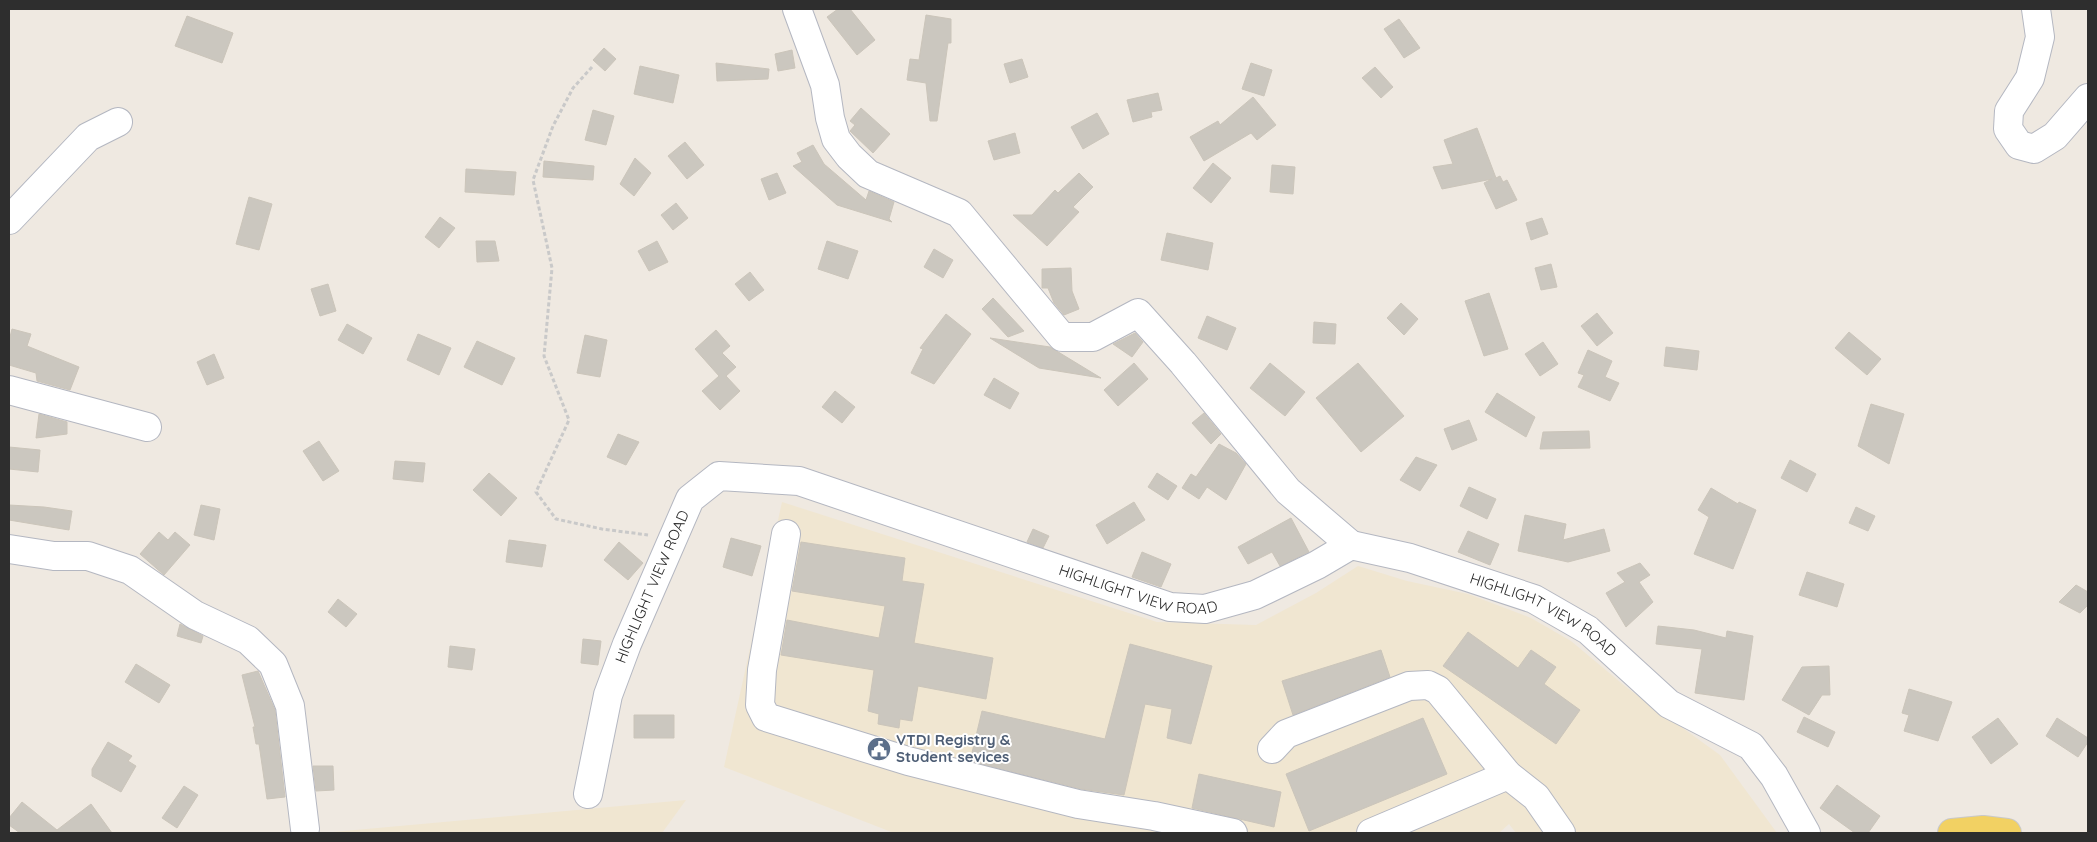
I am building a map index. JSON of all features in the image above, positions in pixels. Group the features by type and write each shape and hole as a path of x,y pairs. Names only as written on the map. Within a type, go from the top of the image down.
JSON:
{"main road":[{"path":"1952,833 1983,830 2007,833"}],"street":[{"path":"797,9 825,85 830,118 836,139 849,156 868,174 959,213 1062,337 1093,338 1138,313 1183,363 1288,491 1351,545"},
{"path":"2036,9 2040,37 2030,78 2009,111 2008,129 2019,145 2034,149 2055,136 2088,98"},
{"path":"9,220 88,137 118,122"},
{"path":"9,390 147,427"},
{"name":"HIGHLIGHT VIEW ROAD","path":"588,794 608,695 690,499 719,476 799,481 1170,607 1205,608 1255,595 1317,565 1351,545 1410,558 1534,598 1588,630 1669,704 1751,746 1774,776 1806,833"},
{"path":"786,534 762,670 760,705 766,717 908,761 1078,804 1154,816 1233,833"},
{"path":"9,549 54,556 88,556 130,570 195,615 248,640 273,664 290,706 305,829"},
{"path":"1272,749 1286,734 1409,686 1428,685 1438,690 1508,775 1536,797 1561,833"},
{"path":"1371,833 1508,775"}],"path":[{"path":"592,67 574,88 552,126 533,180 552,268 544,356 569,420 536,492 556,518 602,530 673,538"}],"shaded area":[{"path":"782,502 1157,622 1256,625 1316,593 1358,566 1407,581 1468,594 1531,618 1571,641 1626,687 1720,755 1777,833 1516,833 1509,824 1499,833 894,833 724,767"},
{"path":"686,800 662,833 322,833"}],"building":[{"path":"838,9 850,9 875,40 857,55 827,17"},
{"path":"926,15 951,19 951,43 948,43 937,121 930,121 926,83 907,80 910,59 919,60"},
{"path":"187,16 233,33 222,63 175,46"},
{"path":"1399,19 1420,48 1404,58 1384,29"},
{"path":"604,48 616,59 605,71 593,60"},
{"path":"792,50 795,68 778,71 775,54"},
{"path":"1022,59 1028,77 1010,83 1004,64"},
{"path":"716,63 769,69 768,79 717,81"},
{"path":"1251,63 1272,70 1264,96 1242,89"},
{"path":"640,66 679,75 673,103 634,94"},
{"path":"1375,67 1393,87 1381,98 1362,78"},
{"path":"1158,93 1162,110 1151,112 1152,117 1133,122 1127,100"},
{"path":"1253,97 1276,125 1257,140 1251,133 1204,161 1190,137 1218,121 1220,125"},
{"path":"861,108 890,134 873,153 850,131 855,125 850,121"},
{"path":"593,110 614,116 606,145 585,140"},
{"path":"1097,113 1109,134 1083,149 1071,127"},
{"path":"1477,128 1496,178 1500,176 1503,182 1507,180 1517,200 1496,209 1484,183 1492,179 1442,189 1433,167 1453,164 1444,140"},
{"path":"1015,133 1020,153 994,160 988,141"},
{"path":"685,142 704,165 687,179 668,156"},
{"path":"813,145 824,164 866,200 869,191 894,202 889,219 892,222 837,205 793,166 802,162 797,153"},
{"path":"635,158 651,173 634,196 620,184"},
{"path":"544,161 594,166 593,180 543,177"},
{"path":"1213,163 1231,178 1211,203 1193,188"},
{"path":"1272,165 1295,167 1293,194 1270,192"},
{"path":"466,169 516,172 514,195 465,192"},
{"path":"777,173 786,193 769,200 761,179"},
{"path":"1079,173 1093,187 1073,207 1079,212 1047,246 1013,215 1032,215 1055,190 1058,193"},
{"path":"249,197 272,204 259,250 236,244"},
{"path":"676,203 688,218 673,230 661,215"},
{"path":"440,217 455,228 439,248 425,237"},
{"path":"1542,218 1548,234 1531,240 1526,223"},
{"path":"1167,233 1213,243 1208,270 1161,260"},
{"path":"476,241 495,241 499,261 477,262"},
{"path":"657,241 668,262 649,271 638,251"},
{"path":"827,241 858,251 848,279 818,269"},
{"path":"934,249 953,260 943,278 924,267"},
{"path":"1551,264 1557,287 1541,290 1535,268"},
{"path":"1071,268 1072,291 1079,309 1064,315 1054,303 1048,288 1042,288 1042,269"},
{"path":"750,272 764,290 749,301 735,284"},
{"path":"328,284 336,311 320,316 311,289"},
{"path":"1489,293 1508,349 1484,356 1465,301"},
{"path":"993,298 1024,331 1008,337 982,309"},
{"path":"1401,303 1418,319 1404,335 1387,318"},
{"path":"1597,313 1613,333 1597,346 1581,326"},
{"path":"946,314 971,334 934,384 911,373 923,349 920,348"},
{"path":"1207,316 1236,328 1227,350 1198,338"},
{"path":"1314,322 1336,324 1335,344 1313,343"},
{"path":"347,324 372,338 363,354 338,340"},
{"path":"12,329 31,334 27,346 79,367 70,390 37,381 36,373 9,365 9,341"},
{"path":"716,330 730,346 722,353 736,367 726,376 740,391 720,410 702,391 719,376 695,349"},
{"path":"1849,332 1881,359 1867,375 1835,348"},
{"path":"1135,333 1143,342 1132,357 1113,344"},
{"path":"418,334 451,348 439,375 407,360"},
{"path":"585,335 607,340 600,377 577,373"},
{"path":"990,338 1050,347 1101,378 1039,368"},
{"path":"477,341 515,358 502,385 464,367"},
{"path":"1543,342 1558,364 1540,376 1525,354"},
{"path":"1666,347 1699,351 1697,370 1664,366"},
{"path":"1588,350 1612,361 1605,377 1619,383 1610,401 1578,387 1584,375 1578,373"},
{"path":"214,354 224,378 207,385 197,362"},
{"path":"1134,363 1148,379 1118,406 1104,390"},
{"path":"1270,363 1305,392 1285,416 1250,388"},
{"path":"1358,363 1404,416 1361,452 1316,398"},
{"path":"994,378 1019,393 1010,409 984,395"},
{"path":"835,391 855,407 842,423 822,407"},
{"path":"1497,393 1535,417 1526,437 1485,412"},
{"path":"1871,404 1904,414 1889,464 1858,446"},
{"path":"1204,413 1221,434 1211,444 1192,423"},
{"path":"39,414 67,422 67,434 36,438"},
{"path":"1469,420 1477,440 1452,450 1444,429"},
{"path":"1589,431 1590,448 1540,449 1543,432"},
{"path":"618,434 639,442 626,465 607,457"},
{"path":"319,441 339,471 323,481 303,451"},
{"path":"1219,444 1236,453 1246,464 1226,500 1207,487 1199,499 1182,488 1191,474 1196,477"},
{"path":"9,447 40,450 38,472 9,469"},
{"path":"1416,457 1437,465 1420,491 1400,480"},
{"path":"1790,460 1816,474 1807,492 1781,478"},
{"path":"395,461 425,463 423,482 393,479"},
{"path":"489,473 517,498 501,516 473,490"},
{"path":"1157,473 1177,486 1168,500 1148,487"},
{"path":"1469,487 1496,499 1487,519 1460,506"},
{"path":"1711,488 1738,504 1739,502 1756,510 1733,569 1694,554 1709,517 1698,510"},
{"path":"1134,502 1145,520 1107,544 1096,525"},
{"path":"9,505 72,511 69,530 9,520"},
{"path":"201,505 220,509 214,540 194,535"},
{"path":"1856,507 1875,516 1868,531 1849,523"},
{"path":"1525,515 1566,524 1563,540 1604,529 1610,551 1568,562 1518,551"},
{"path":"1291,518 1309,552 1280,566 1272,552 1248,564 1238,547"},
{"path":"1033,529 1049,536 1043,548 1027,542"},
{"path":"1468,531 1499,544 1490,565 1458,552"},
{"path":"159,532 168,540 175,532 190,545 164,575 140,554"},
{"path":"731,538 761,546 752,576 723,567"},
{"path":"509,540 546,545 542,567 506,562"},
{"path":"619,542 643,563 628,580 604,560"},
{"path":"801,542 905,558 902,581 924,584 914,643 993,658 986,699 918,686 912,721 900,719 899,728 878,724 879,714 868,711 874,670 781,655 787,620 879,638 885,606 792,591"},
{"path":"1142,552 1171,564 1161,587 1132,577"},
{"path":"1640,563 1650,575 1639,582 1653,602 1626,627 1606,593 1625,582 1617,573"},
{"path":"1807,572 1844,584 1837,607 1799,595"},
{"path":"2076,585 2088,592 2088,605 2080,613 2059,602"},
{"path":"338,599 357,614 346,627 328,612"},
{"path":"180,624 203,636 201,643 177,636"},
{"path":"1658,626 1694,630 1726,638 1727,631 1753,636 1744,700 1695,693 1702,649 1656,644"},
{"path":"1468,632 1518,668 1531,650 1556,667 1544,684 1580,710 1556,744 1443,666"},
{"path":"583,639 601,641 598,665 581,663"},
{"path":"1130,644 1212,666 1191,744 1167,738 1172,709 1145,704 1124,795 1081,789 970,761 982,711 1105,739"},
{"path":"450,646 475,649 472,670 448,667"},
{"path":"1381,650 1390,677 1293,715 1282,681"},
{"path":"136,664 170,685 159,703 125,682"},
{"path":"1829,666 1830,695 1822,695 1809,715 1782,700 1802,667"},
{"path":"258,671 275,710 285,797 267,799 259,744 256,744 253,727 255,727 242,675"},
{"path":"1909,689 1952,702 1938,741 1904,731 1909,715 1902,713"},
{"path":"634,715 674,715 674,738 634,738"},
{"path":"1804,717 1835,732 1828,747 1797,732"},
{"path":"1423,718 1447,774 1309,831 1286,774"},
{"path":"1998,718 2018,744 1991,764 1972,737"},
{"path":"2057,718 2088,738 2088,742 2078,757 2046,736"},
{"path":"108,742 132,756 128,761 136,766 121,792 92,776 92,769"},
{"path":"313,766 333,766 334,790 316,791"},
{"path":"1199,774 1281,792 1274,827 1192,808"},
{"path":"1837,785 1880,816 1868,833 1855,833 1820,808"},
{"path":"184,786 198,795 177,828 162,818"},
{"path":"22,802 57,830 91,804 112,833 20,833 9,825 9,818"}],"place":[{"name":"VTDI Registry & Student sevices","path":"879,749"}]}
